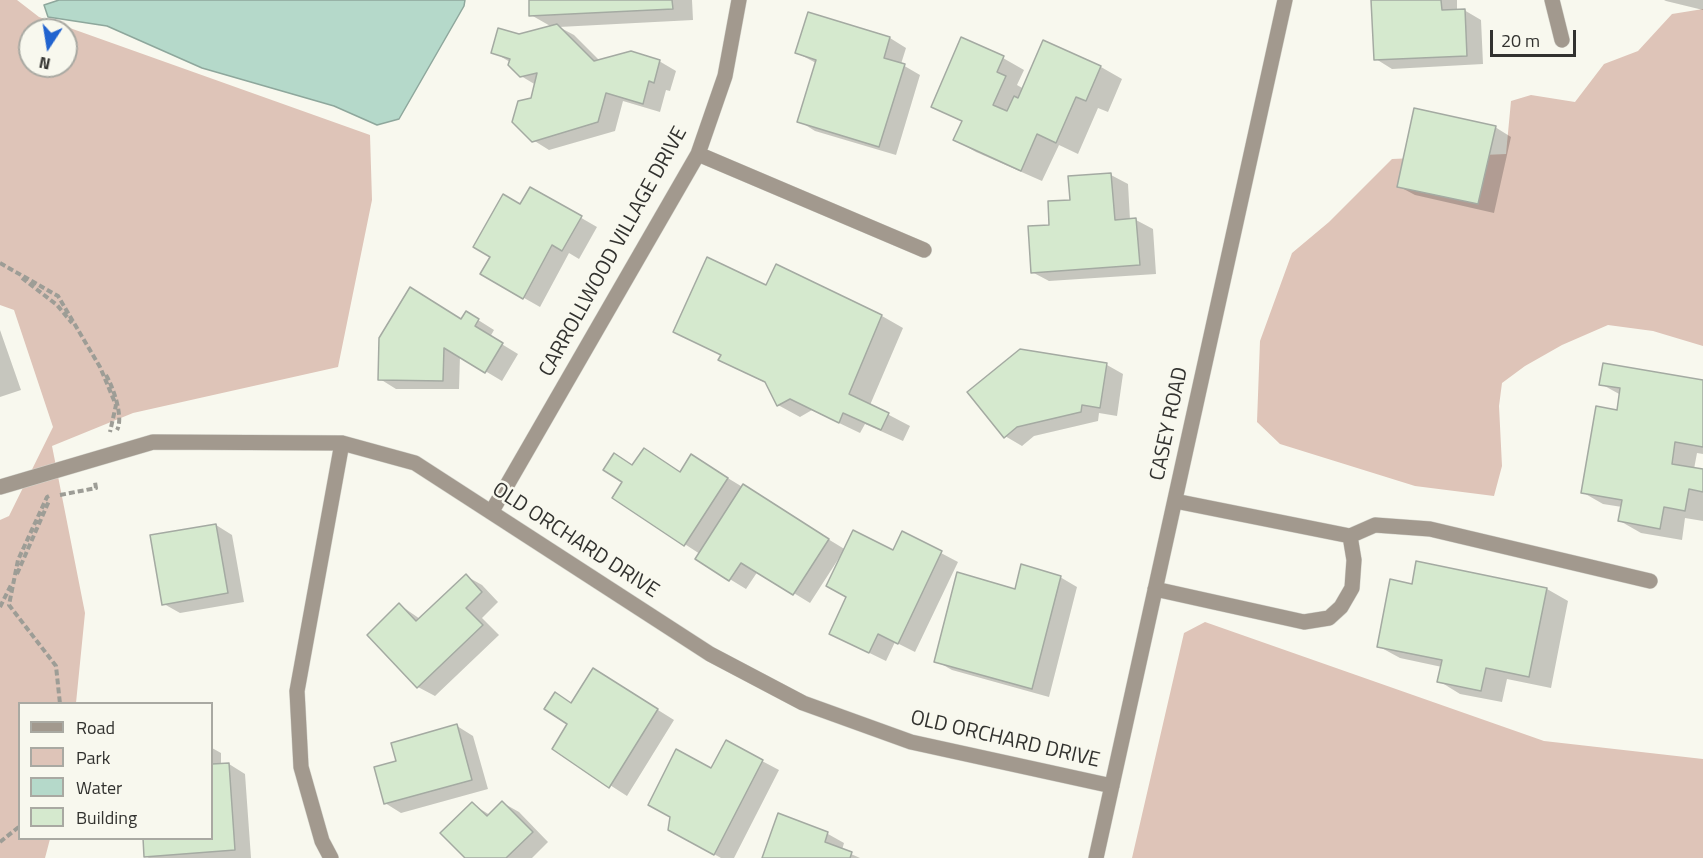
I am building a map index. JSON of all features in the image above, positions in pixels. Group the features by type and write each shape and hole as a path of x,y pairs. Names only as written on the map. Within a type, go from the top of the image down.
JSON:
{"street":[{"name":"CARROLLWOOD VILLAGE DRIVE","path":"492,512 698,154 725,76 739,0"},
{"name":"CASEY ROAD","path":"1096,858 1285,0"},
{"path":"1552,0 1562,40"},
{"path":"698,154 924,250"},
{"name":"OLD ORCHARD DRIVE","path":"0,487 153,442 342,442 415,464 710,654 803,703 911,742 1112,786"},
{"path":"331,858 322,841 301,767 297,691 342,442"},
{"path":"1174,501 1350,536 1375,525 1430,529 1650,581"},
{"path":"1155,589 1304,622 1329,618 1341,607 1352,588 1354,560 1350,536"}],"path":[{"path":"0,262 57,305 88,343 115,396 120,425 116,433"},
{"path":"0,607 26,556 49,501"},
{"path":"0,842 18,828"}],"green space":[{"path":"0,0 17,0 42,18 18,18 18,78 78,78 78,31 370,135 372,200 338,367 133,413 52,446 85,613 76,702 18,702 18,840 50,840 45,858 0,858 0,520 9,516 53,427 14,310 0,305"},
{"path":"1703,9 1703,346 1653,331 1608,325 1562,345 1525,366 1502,383 1499,406 1502,466 1494,496 1415,486 1280,444 1257,422 1260,341 1292,253 1329,222 1392,159 1506,154 1511,101 1531,95 1575,102 1604,64 1638,51 1672,14"},
{"path":"1205,622 1544,741 1703,759 1703,858 1132,858 1184,633"}],"water":[{"path":"59,0 465,0 464,6 399,119 377,125 334,106 202,68 107,26 78,22 78,18 48,17 44,5"}],"building":[{"path":"529,0 672,0 673,9 529,16"},
{"path":"1371,0 1441,0 1442,10 1465,9 1467,56 1374,60"},
{"path":"808,12 890,37 884,58 905,64 879,147 797,122 816,60 795,53"},
{"path":"557,24 594,61 631,51 660,60 654,83 649,81 643,104 606,93 598,122 532,142 512,122 518,101 531,98 537,73 520,77 508,65 510,59 491,53 498,28 519,34"},
{"path":"961,37 1004,56 997,72 1006,76 993,105 1007,111 1014,96 1018,98 1043,40 1101,66 1086,101 1076,97 1056,143 1037,134 1021,171 953,140 962,121 931,107"},
{"path":"1414,108 1496,126 1478,204 1397,187"},
{"path":"1111,173 1115,220 1136,218 1140,265 1031,273 1028,226 1049,225 1048,201 1070,200 1068,176"},
{"path":"530,187 582,216 562,251 552,245 523,299 480,274 490,257 473,247 503,194 520,204"},
{"path":"707,257 766,285 776,264 882,315 849,394 889,413 881,430 843,413 839,423 790,399 777,406 765,382 718,360 721,355 673,332"},
{"path":"410,287 461,319 466,311 479,319 475,326 503,343 485,373 444,348 443,381 378,380 379,338"},
{"path":"1020,349 1107,363 1100,408 1082,405 1081,412 1017,427 1004,438 967,392"},
{"path":"1603,363 1703,380 1703,447 1675,442 1672,464 1703,469 1703,492 1689,489 1685,511 1664,507 1660,529 1618,521 1622,500 1581,493 1596,406 1617,410 1620,388 1599,385"},
{"path":"644,448 680,472 691,454 728,478 684,546 612,498 622,482 603,470 614,453 632,465"},
{"path":"743,484 829,539 793,595 741,563 729,581 695,559"},
{"path":"216,524 228,593 162,605 150,535"},
{"path":"853,530 893,550 902,531 942,551 898,644 878,634 869,653 829,634 846,597 826,586"},
{"path":"1416,561 1547,588 1529,677 1486,668 1481,691 1437,682 1442,660 1377,647 1390,579 1412,584"},
{"path":"1021,564 1061,576 1032,689 934,662 957,572 1015,589"},
{"path":"466,574 482,592 466,608 483,625 417,688 367,635 399,603 416,621"},
{"path":"593,668 658,709 609,788 552,749 567,724 544,709 555,692 571,703"},
{"path":"457,724 472,780 384,804 374,767 396,761 391,743"},
{"path":"726,740 763,760 714,855 668,830 670,817 648,805 676,749 711,768"},
{"path":"229,763 235,850 144,857 143,840 213,840 213,764"},
{"path":"502,801 533,832 506,858 465,858 440,833 472,802 487,816"},
{"path":"778,813 828,832 825,842 852,852 850,858 762,858"}]}
